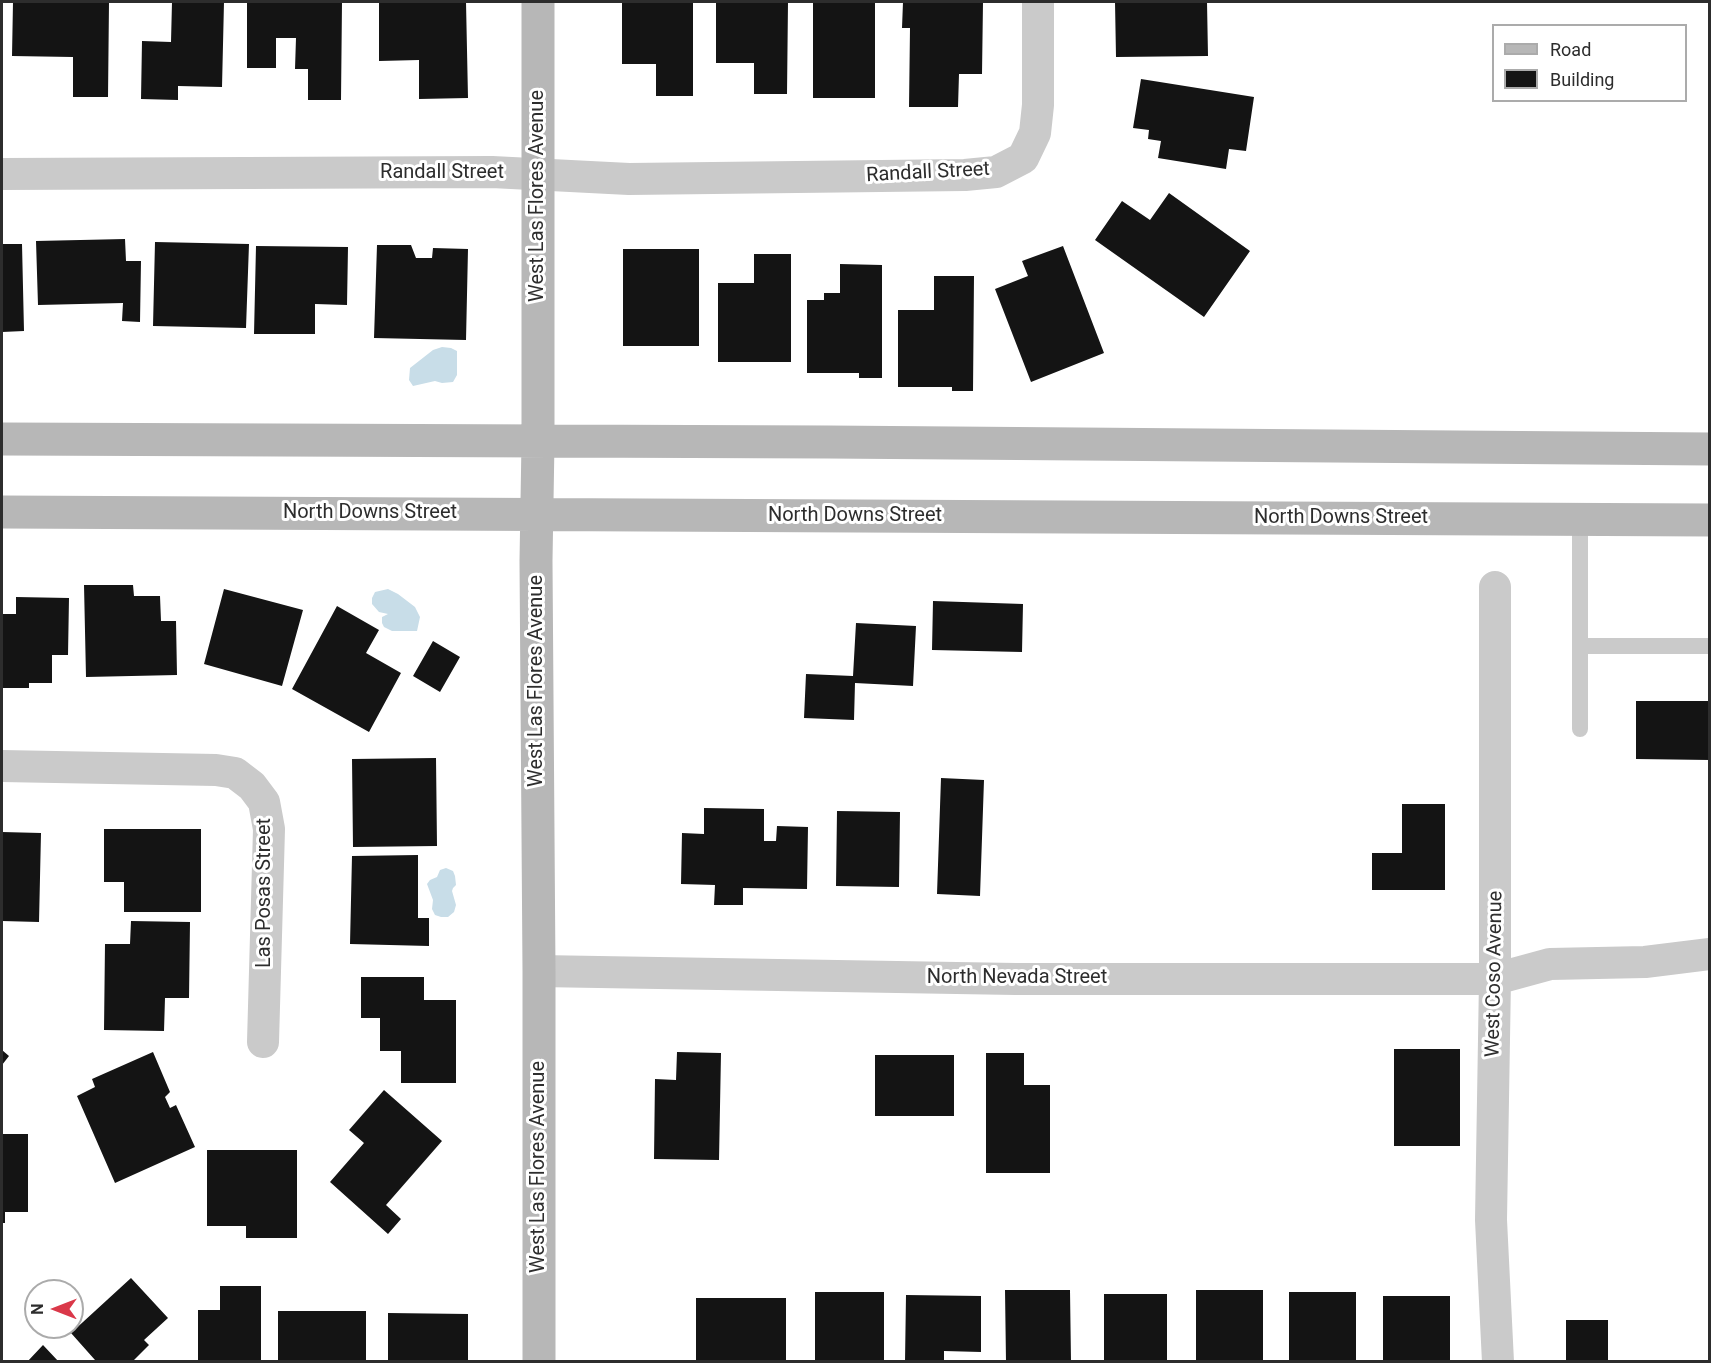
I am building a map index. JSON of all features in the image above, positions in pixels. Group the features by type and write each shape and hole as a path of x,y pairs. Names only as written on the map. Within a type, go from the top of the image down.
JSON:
{"main road":[{"name":"West Las Flores Avenue","path":"538,2 539,1362"},
{"path":"2,439 840,442 1710,449"},
{"name":"North Downs Street","path":"2,512 1710,520"}],"street":[{"name":"Randall Street","path":"2,174 492,172 629,179 965,175 996,172 1023,158 1035,133 1038,105 1038,2"},
{"name":"West Coso Avenue","path":"1495,587 1495,979 1491,1220 1498,1362"},
{"name":"Las Posas Street","path":"2,766 216,770 235,773 252,786 264,802 269,829 263,1042"},
{"name":"North Nevada Street","path":"539,971 1016,979 1495,979 1550,964 1645,962 1710,954"}],"lane":[{"path":"1580,519 1580,729"},
{"path":"1580,646 1710,645"}],"water":[{"path":"442,347 457,351 457,375 453,382 435,381 413,386 409,380 410,368 433,350"},
{"path":"388,589 415,607 420,617 417,631 392,631 384,627 382,617 388,614 379,612 372,604 372,598 375,592"},
{"path":"446,868 453,871 455,876 456,885 452,891 456,905 454,912 448,917 441,917 435,915 432,909 433,900 427,884 437,877 440,870"}],"building":[{"path":"13,2 109,2 108,97 73,97 73,57 12,56"},
{"path":"172,2 224,2 222,87 178,86 178,100 141,99 142,41 171,42"},
{"path":"247,2 342,2 341,100 308,100 308,69 295,69 296,38 276,38 276,68 247,68"},
{"path":"379,2 466,2 468,98 419,99 419,60 379,61"},
{"path":"622,2 693,2 693,96 656,96 656,64 622,64"},
{"path":"716,2 788,2 787,94 754,94 754,63 716,63"},
{"path":"813,2 875,2 875,98 813,98"},
{"path":"903,2 983,2 982,74 959,74 958,107 909,107 910,28 902,28"},
{"path":"1115,2 1207,2 1208,56 1116,57"},
{"path":"1141,79 1254,97 1246,151 1229,149 1226,169 1158,158 1161,141 1148,139 1149,130 1133,128"},
{"path":"1169,193 1250,251 1204,317 1095,240 1122,201 1150,220"},
{"path":"125,239 126,261 141,261 140,322 122,321 123,303 38,305 36,241"},
{"path":"155,242 249,244 246,328 153,326"},
{"path":"2,244 22,244 24,331 2,332"},
{"path":"377,245 411,245 416,258 432,258 433,248 468,249 466,340 374,338"},
{"path":"256,246 348,247 347,305 315,304 315,334 254,334"},
{"path":"1063,246 1104,353 1031,382 995,289 1028,276 1022,261"},
{"path":"623,249 699,249 699,346 623,346"},
{"path":"754,254 791,254 791,362 718,362 718,283 754,283"},
{"path":"840,264 882,265 882,378 859,378 859,373 807,373 807,300 824,300 824,293 840,293"},
{"path":"934,276 974,276 973,391 952,391 952,387 898,387 898,310 934,310"},
{"path":"84,585 133,585 134,596 160,596 161,621 176,621 177,675 86,677"},
{"path":"224,589 303,610 282,686 204,664"},
{"path":"16,597 69,598 68,655 52,655 52,683 29,683 29,688 2,688 2,614 16,614"},
{"path":"933,601 1023,604 1022,652 932,650"},
{"path":"337,606 379,630 366,653 401,673 369,732 292,689"},
{"path":"856,623 916,626 913,686 855,683 854,720 804,718 806,674 853,676"},
{"path":"433,641 460,657 440,692 413,676"},
{"path":"1636,701 1710,701 1710,760 1636,759"},
{"path":"436,758 437,846 353,847 352,759"},
{"path":"941,778 984,780 980,896 937,894"},
{"path":"1402,804 1445,804 1445,890 1372,890 1372,853 1402,853"},
{"path":"704,808 764,809 764,841 776,841 777,826 808,827 807,889 743,888 743,905 714,905 715,885 681,884 682,833 704,834"},
{"path":"837,811 900,812 899,887 836,886"},
{"path":"104,829 201,829 201,912 124,912 124,882 104,882"},
{"path":"2,832 41,833 39,922 2,921"},
{"path":"418,855 418,918 429,918 429,946 350,944 352,856"},
{"path":"131,921 190,922 189,998 165,998 164,1031 104,1030 105,944 130,944"},
{"path":"361,977 424,977 424,1000 456,1000 456,1083 401,1083 401,1051 380,1051 380,1018 361,1018"},
{"path":"1394,1049 1460,1049 1460,1146 1394,1146"},
{"path":"2,1050 9,1056 2,1065"},
{"path":"153,1052 170,1092 165,1097 170,1108 176,1105 195,1147 115,1183 77,1096 95,1087 92,1079"},
{"path":"677,1052 721,1053 719,1160 654,1159 655,1079 676,1080"},
{"path":"986,1053 1024,1053 1024,1085 1050,1085 1050,1173 986,1173"},
{"path":"875,1055 954,1055 954,1116 875,1116"},
{"path":"384,1090 442,1141 386,1205 401,1219 388,1234 330,1182 364,1143 349,1130"},
{"path":"2,1134 28,1134 28,1212 5,1212 5,1223 2,1223"},
{"path":"207,1150 297,1150 297,1238 246,1238 246,1226 207,1226"},
{"path":"131,1278 168,1318 144,1340 149,1345 132,1362 94,1362 95,1360 76,1339 84,1339 84,1321"},
{"path":"220,1286 261,1286 261,1362 198,1362 198,1310 220,1310"},
{"path":"1005,1290 1070,1290 1071,1362 1006,1362"},
{"path":"1196,1290 1263,1290 1263,1362 1196,1362"},
{"path":"815,1292 884,1292 884,1362 815,1362"},
{"path":"1289,1292 1356,1292 1356,1362 1289,1362"},
{"path":"1104,1294 1167,1294 1167,1362 1104,1362"},
{"path":"906,1295 981,1296 981,1352 944,1351 944,1362 905,1362"},
{"path":"1383,1296 1450,1296 1450,1362 1383,1362"},
{"path":"696,1298 786,1298 786,1360 696,1360"},
{"path":"278,1311 366,1311 366,1362 278,1362"},
{"path":"388,1313 468,1314 468,1362 388,1362"},
{"path":"1566,1320 1608,1320 1608,1362 1566,1362"},
{"path":"43,1345 59,1362 27,1362"}]}
